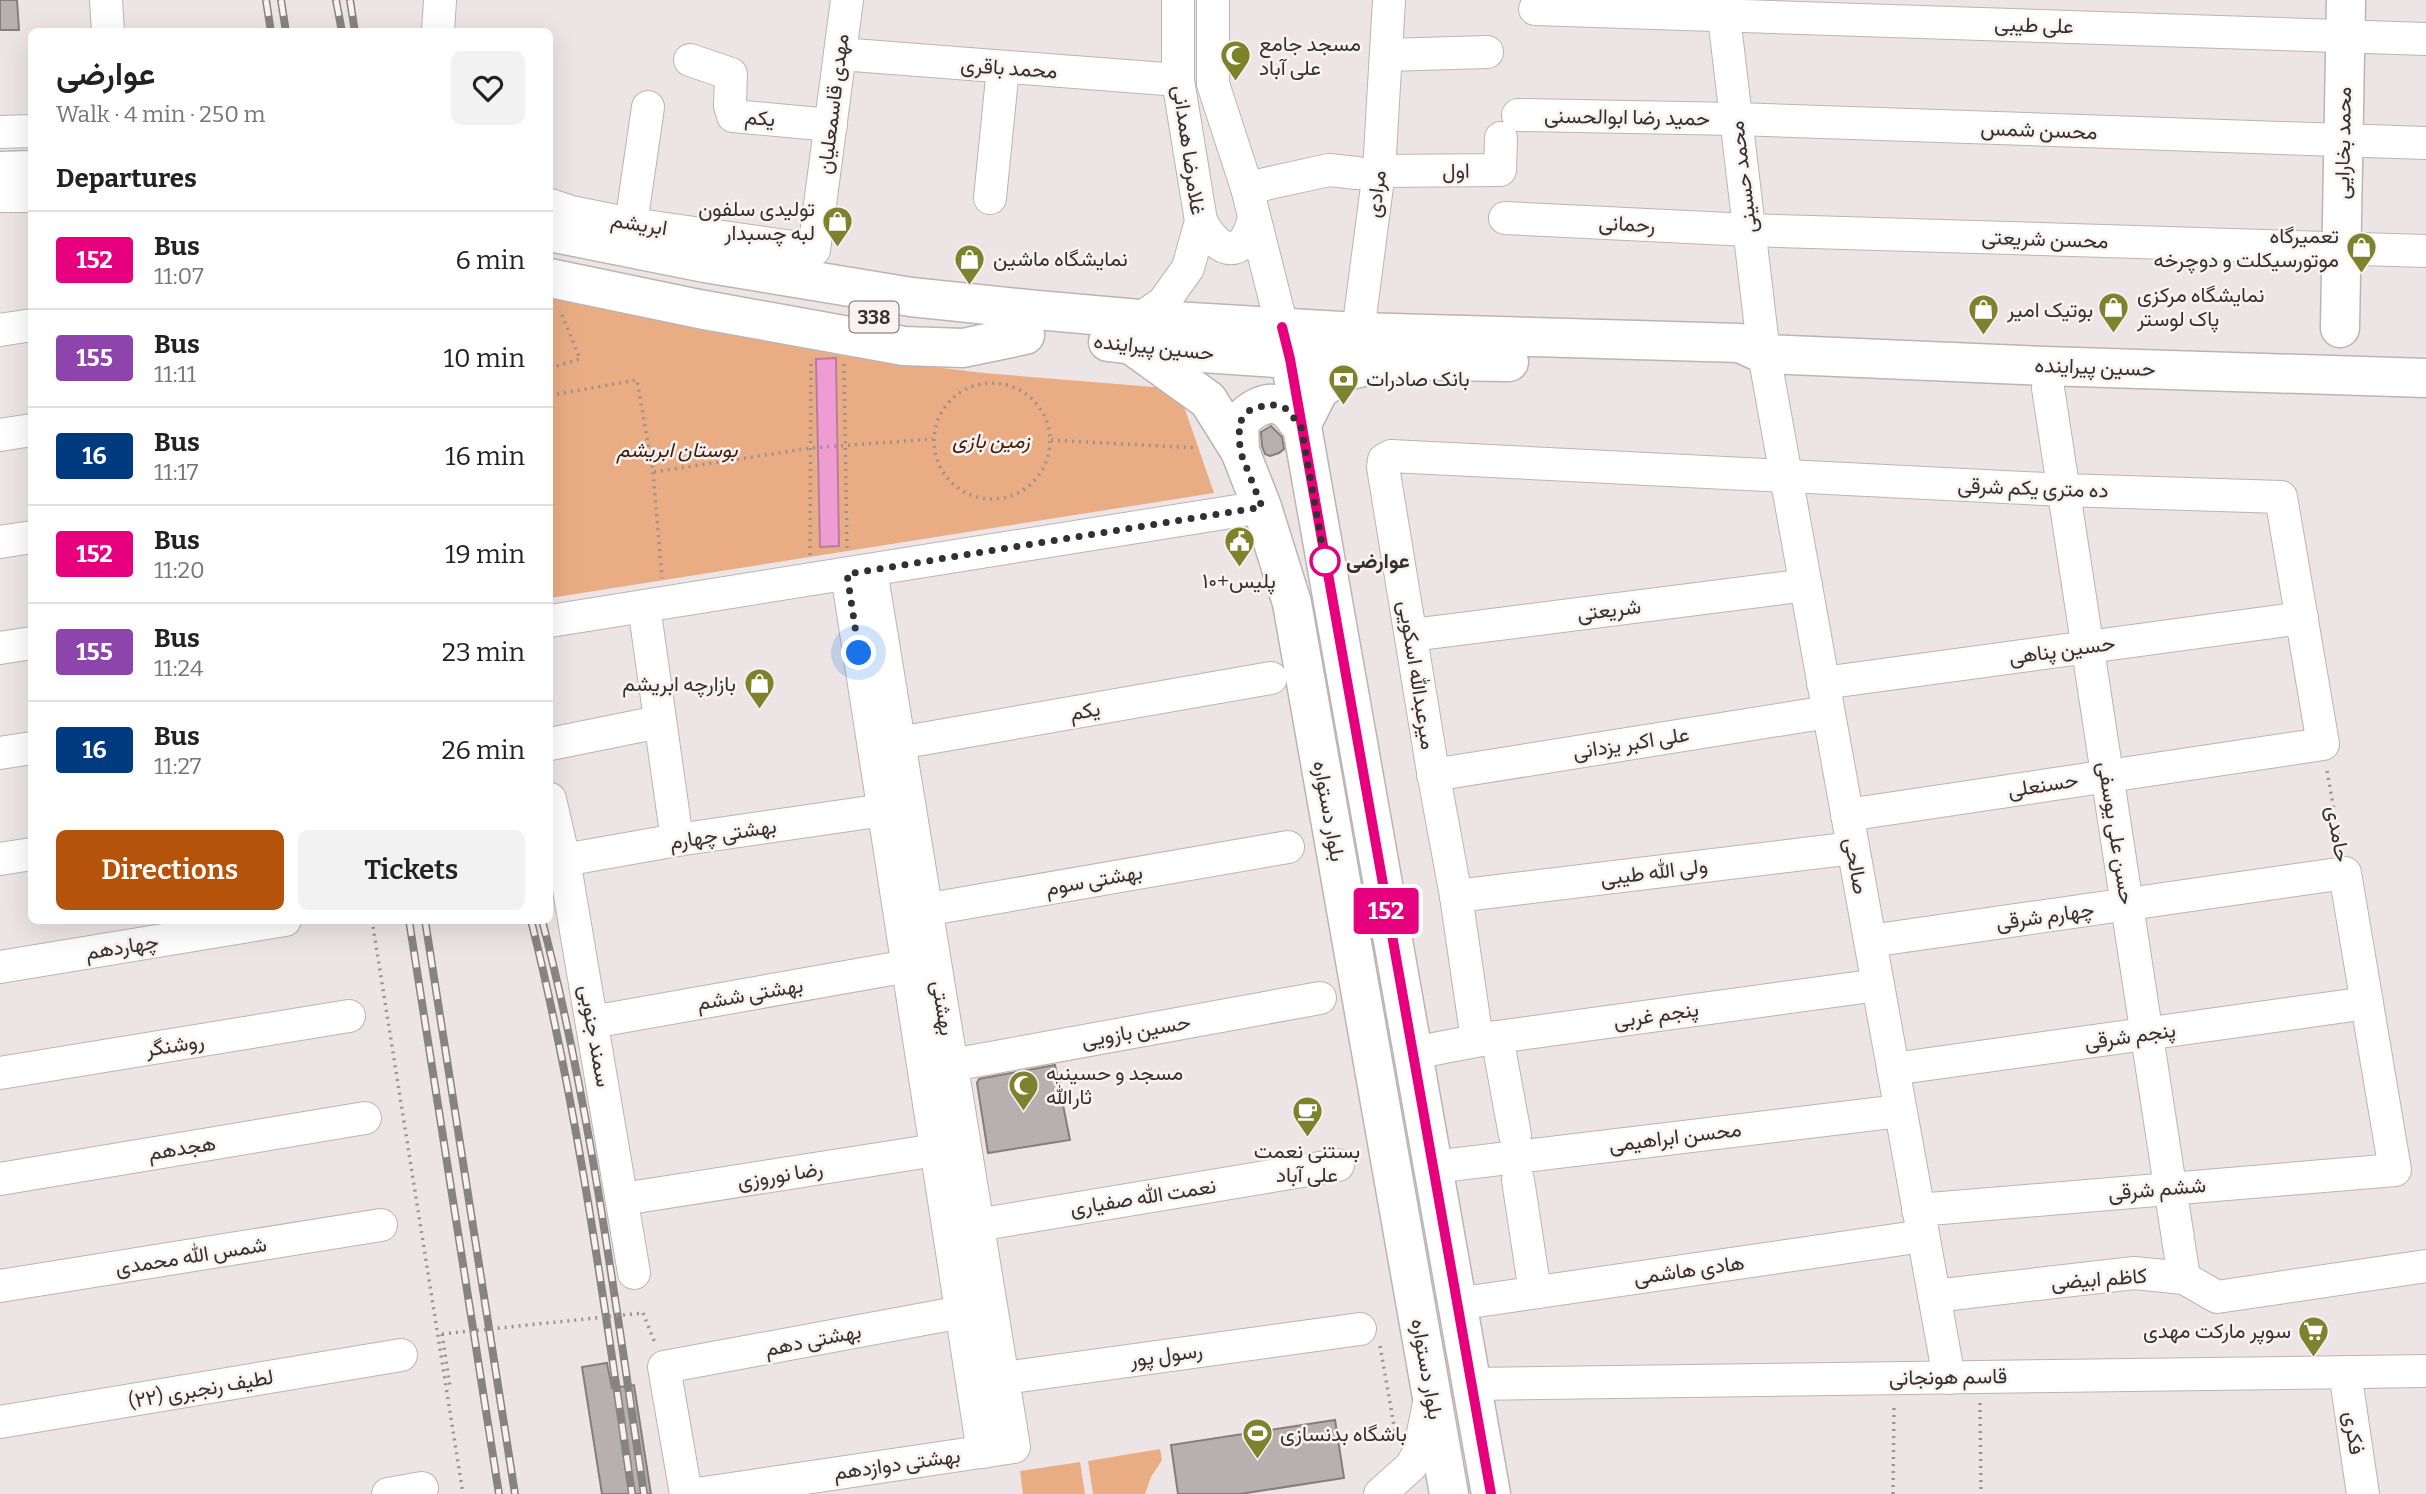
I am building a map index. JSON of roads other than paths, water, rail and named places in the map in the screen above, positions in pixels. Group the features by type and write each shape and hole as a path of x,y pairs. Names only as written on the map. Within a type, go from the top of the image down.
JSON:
{"main road":[{"name":"محمد بخارایی","path":"2340,328 2345,18"},
{"path":"0,146 28,145"},
{"path":"0,171 28,170"},
{"name":"حسین پیراینده","path":"553,233 705,263 1135,332 1286,343 1387,361 1742,365 1764,354"},
{"name":"حسین پیراینده","path":"553,254 907,323 1025,335 1135,332"},
{"path":"553,288 699,309 904,346 963,348 1025,335"},
{"path":"2274,374 2316,352 2340,328 2361,356 2415,377"},
{"name":"بلوار دستواره","path":"1135,332 1208,400 1240,451 1262,507 1293,603 1449,1494"},
{"name":"حسین پیراینده","path":"1286,343 1358,332 1740,343 1764,354 2415,377"},
{"path":"1198,338 1240,451"},
{"name":"بلوار دستواره","path":"1286,343 1491,1494"},
{"path":"1240,451 1239,423 1250,410 1269,404 1285,408 1301,426 1319,390 1346,371 1387,361"}],"street":[{"path":"106,0 108,28"},
{"path":"439,0 439,28"},
{"name":"مهدی قاسمعلیان","path":"814,250 847,0"},
{"name":"غلامرضا همدانی","path":"1135,332 1163,303 1188,268 1200,221 1178,80 1178,0"},
{"name":"غلامرضا همدانی","path":"1213,0 1213,84 1250,203 1286,343"},
{"name":"مرادی","path":"1358,332 1368,172 1386,55 1389,0"},
{"name":"علی طیبی","path":"1535,9 1723,7 2345,18 2426,40"},
{"name":"محمد حسینی","path":"1723,7 1764,354"},
{"path":"1386,55 1487,52"},
{"name":"محمد باقری","path":"840,54 1178,80"},
{"name":"یکم","path":"690,60 731,74 730,106 733,116 831,125"},
{"path":"990,198 1003,68"},
{"path":"631,224 648,107"},
{"name":"حمید رضا ابوالحسنی","path":"1510,126 1736,119"},
{"name":"محسن شمس","path":"1736,119 2426,143"},
{"name":"اول","path":"1368,172 1500,170 1510,126"},
{"path":"0,132 28,131"},
{"path":"1200,221 1209,237 1221,247 1236,248 1246,242 1251,234 1250,203 1329,170 1368,172"},
{"path":"0,196 28,196"},
{"name":"ابریشم","path":"553,206 631,224 814,250"},
{"name":"رحمانی","path":"1505,218 1749,230"},
{"name":"محسن شریعتی","path":"1749,230 2426,251"},
{"path":"0,330 28,326"},
{"name":"صالحی","path":"1764,354 1949,1378"},
{"name":"حسن علی یوسفی","path":"2048,388 2184,1278"},
{"path":"0,435 28,431"},
{"name":"میرعبدالله اسکویی","path":"1515,1135 1487,1038 1456,895 1433,775 1384,460 1391,456 1786,477"},
{"name":"ده متری یکم شرقی","path":"1786,477 2281,497 2302,618"},
{"path":"553,621 644,606 855,565 1262,507"},
{"path":"0,542 28,538"},
{"path":"855,565 884,810 913,911 908,966 936,1150 963,1228 962,1312 983,1452"},
{"name":"بهشتی","path":"855,565 899,743 913,911 952,1065 963,1228 1003,1377 1014,1447"},
{"name":"شریعتی","path":"1412,635 1805,585"},
{"path":"644,606 677,840"},
{"name":"حسین پناهی","path":"1826,698 2088,647 2302,618"},
{"name":"حسنعلی","path":"1847,814 2323,744 2302,618"},
{"path":"0,648 28,644"},
{"name":"یکم","path":"899,743 1271,678"},
{"name":"علی اکبر یزدانی","path":"1433,775 1826,698"},
{"path":"553,743 659,722"},
{"path":"0,753 28,749"},
{"name":"بهشتی چهارم","path":"564,860 677,840 884,810"},
{"name":"سمند جنوبی","path":"553,812 564,860 634,1273"},
{"name":"بهشتی سوم","path":"913,911 1288,847"},
{"name":"ولی الله طیبی","path":"1456,895 1853,848"},
{"path":"0,859 28,855"},
{"name":"چهارم شرقی","path":"1870,941 2345,873"},
{"name":"حامدی","path":"2345,873 2395,1170"},
{"name":"چهاردهم","path":"0,967 261,924"},
{"name":"بهشتی ششم","path":"592,1022 908,966"},
{"name":"پنجم غربی","path":"1434,1049 1487,1038 1878,985"},
{"name":"حسین بازویی","path":"952,1065 1320,998"},
{"name":"پنجم شرقی","path":"1893,1069 2367,1003"},
{"name":"روشنگر","path":"0,1073 349,1016"},
{"name":"محسن ابراهیمی","path":"1450,1166 1900,1111"},
{"name":"هجدهم","path":"0,1179 365,1118"},
{"name":"رضا نوروزی","path":"623,1199 936,1150"},
{"name":"نعمت الله صفیاری","path":"963,1228 1338,1166"},
{"name":"ششم شرقی","path":"1921,1223 2170,1188 2395,1170"},
{"path":"1518,1180 1535,1292"},
{"name":"هادی هاشمی","path":"1456,1304 1921,1223"},
{"name":"شمس الله محمدی","path":"0,1286 382,1225"},
{"name":"کاظم ابیضی","path":"1934,1296 2134,1273 2184,1278 2217,1297 2426,1266"},
{"name":"بهشتی دهم","path":"686,1494 664,1367 962,1312"},
{"name":"رسول پور","path":"972,1383 1003,1377 1369,1334"},
{"name":"لطیف رنجبری (۲۲)","path":"0,1422 401,1355"},
{"name":"قاسم هونجانی","path":"1470,1384 2426,1371"},
{"name":"فکری","path":"2345,1372 2363,1494"},
{"path":"1380,1494 1419,1454 1431,1391"},
{"name":"بهشتی دوازدهم","path":"697,1494 1014,1447"},
{"path":"388,1494 422,1488"}],"railway":[{"path":"266,0 270,28"},
{"path":"281,0 285,28"},
{"path":"336,0 341,28"},
{"path":"350,0 354,28"},
{"path":"410,924 499,1494"},
{"path":"426,924 515,1494"},
{"path":"532,924 576,1134 632,1494"},
{"path":"543,924 575,1062 588,1134 644,1494"}],"place":[{"name":"مسجد جامع علی آباد","path":"1236,83"},
{"name":"تولیدی سلفون لبه‌ چسبدار","path":"838,248"},
{"name":"تعمیرگاه موتورسیکلت و دوچرخه","path":"2362,275"},
{"name":"نمایشگاه ماشین","path":"970,286"},
{"name":"نمایشگاه مرکزی پاک لوستر","path":"2114,334"},
{"name":"بوتیک امیر","path":"1984,337"},
{"name":"بانک صادرات","path":"1343,406"},
{"name":"عوارضی","path":"1325,561"},
{"name":"پلیس+۱۰","path":"1239,568"},
{"name":"بازارچه ابریشم","path":"759,711"},
{"name":"مسجد و حسینیه ثارالله","path":"1023,1112"},
{"name":"بستنی نعمت علی آباد","path":"1307,1138"},
{"name":"سوپر مارکت مهدی","path":"2314,1358"},
{"name":"باشگاه بدنسازی","path":"1257,1461"}],"park label":[{"name":"زمین بازی","path":"991,441"},
{"name":"بوستان ابریشم","path":"677,450"}]}
